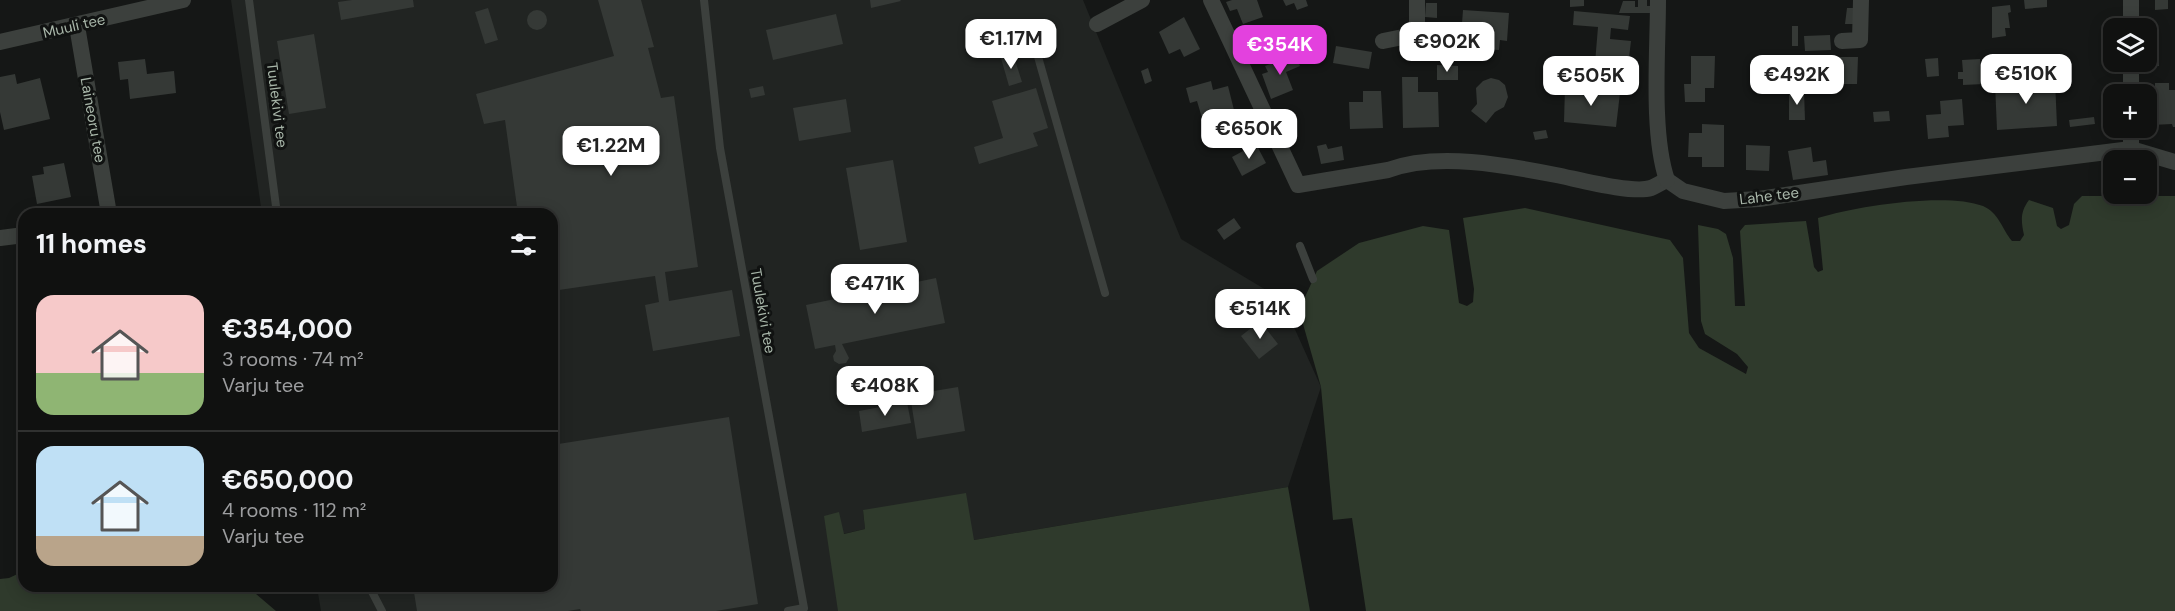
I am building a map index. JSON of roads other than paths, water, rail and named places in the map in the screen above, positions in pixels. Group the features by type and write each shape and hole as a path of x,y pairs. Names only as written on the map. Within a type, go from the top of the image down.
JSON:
{"street":[{"name":"Muuli tee","path":"0,42 183,0"},
{"path":"1097,24 1142,0"},
{"path":"1211,0 1298,185 1442,160 1526,169 1622,188 1650,189 1667,180 1663,169 1658,112 1658,0"},
{"path":"1383,41 1403,36 1417,28 1418,0"},
{"path":"1842,41 1860,40 1861,0"},
{"path":"2131,0 2131,18"},
{"name":"Laineoru tee","path":"76,26 108,208"},
{"path":"2131,138 2131,149"},
{"name":"Lahe tee","path":"1667,180 1683,191 1724,201 1759,199 1906,177 2131,149 2175,162"},
{"path":"0,238 18,236"}],"lane":[{"name":"Tuulekivi tee","path":"249,0 276,208"},
{"name":"Tuulekivi tee","path":"704,0 720,148 804,608 788,611"},
{"path":"1029,25 1105,293"},
{"path":"1300,246 1313,279"},
{"path":"372,592 382,611"}]}
